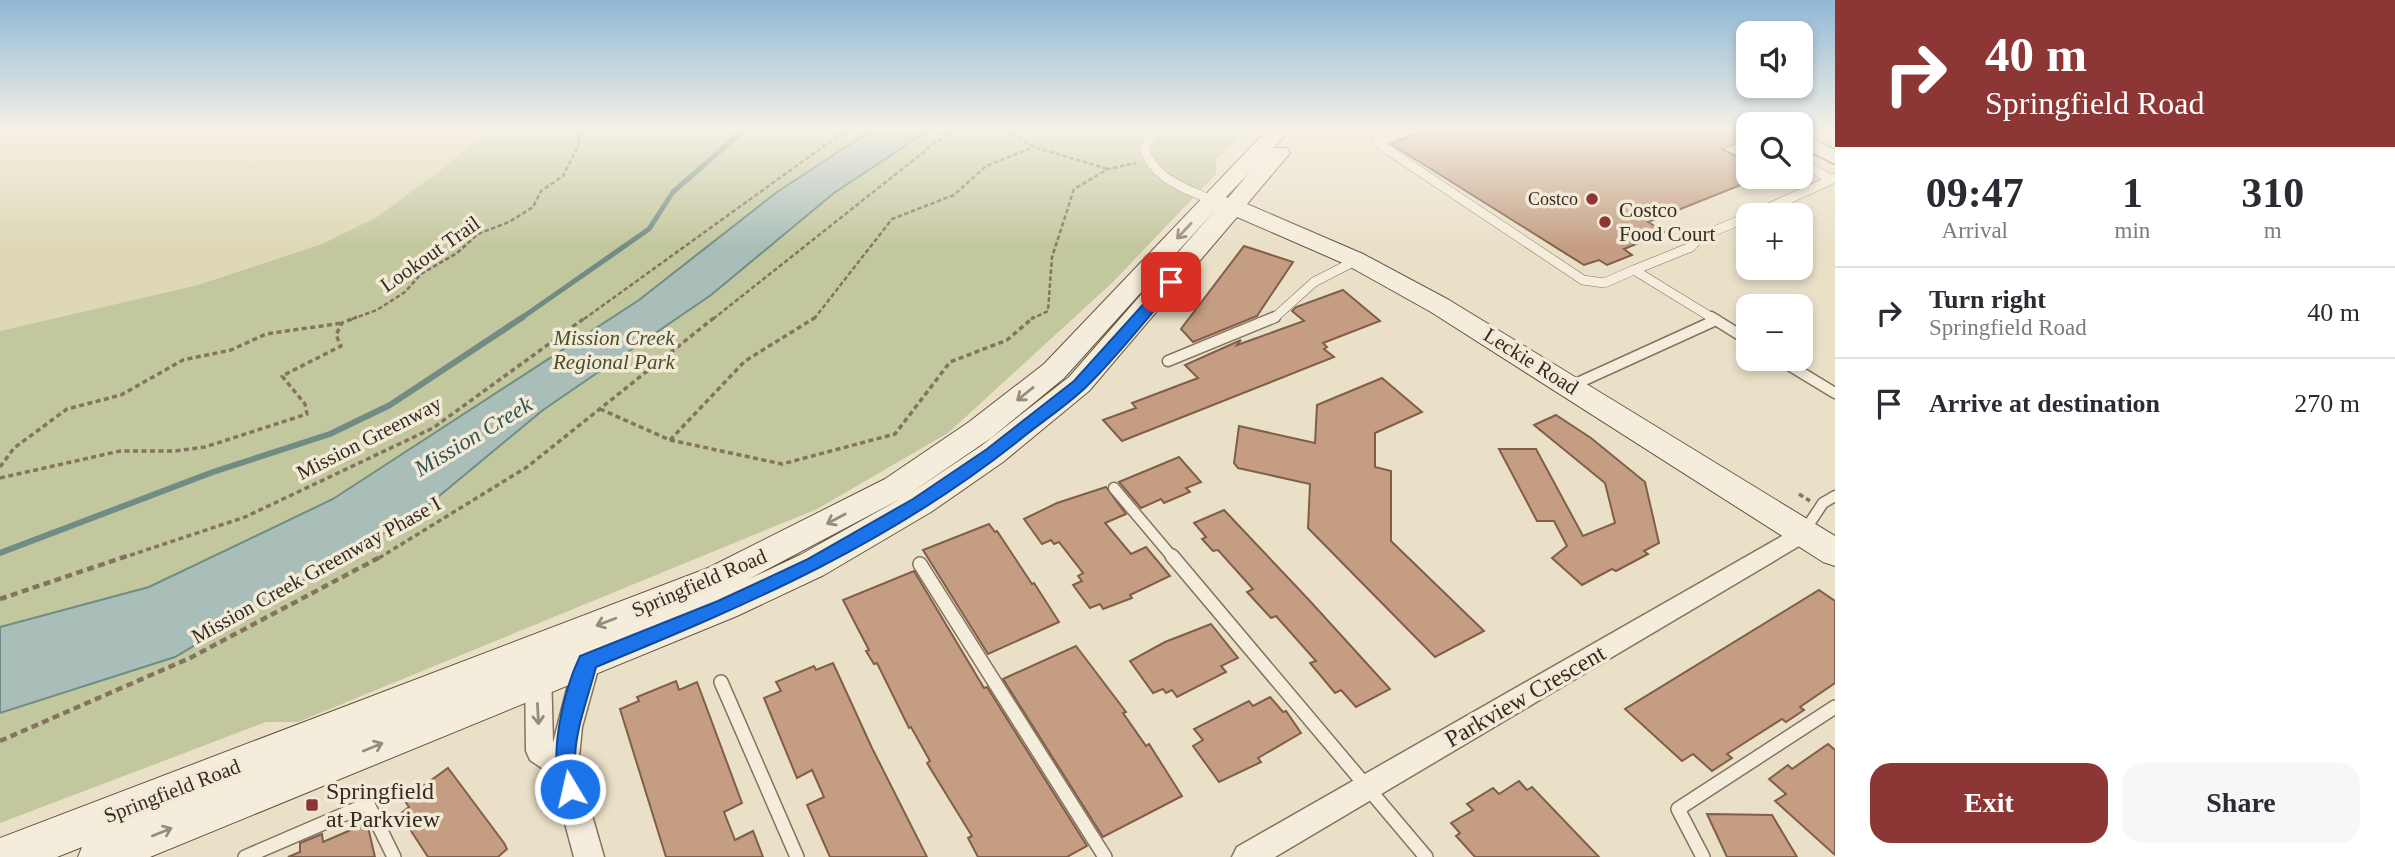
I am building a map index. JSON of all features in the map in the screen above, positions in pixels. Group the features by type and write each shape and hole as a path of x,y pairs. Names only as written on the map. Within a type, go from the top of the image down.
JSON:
{"main road":[{"name":"Springfield Road","path":"99,857 725,606 812,565 919,503 992,454 1079,384 1250,168"},
{"name":"Springfield Road","path":"4,857 720,578 896,487 980,430 1054,371 1259,168"},
{"name":"Leckie Road","path":"1223,204 1357,260 1448,309 1835,553"}],"street":[{"name":"Parkview Crescent","path":"1247,857 1803,533"},
{"path":"541,648 537,682 540,751 564,767"},
{"path":"585,856 564,767 569,727 587,662"}],"lane":[{"path":"1154,168 1165,179 1223,204"},
{"path":"1415,168 1583,280 1604,283 1690,247 1700,237 1736,222"},
{"path":"1813,168 1833,178"},
{"path":"1779,203 1833,178"},
{"path":"1168,361 1272,320 1314,282 1357,260"},
{"path":"1634,270 1736,332"},
{"path":"1571,386 1716,320"},
{"path":"1799,371 1835,393"},
{"path":"1114,488 1426,857"},
{"path":"1803,533 1824,503 1835,496"},
{"path":"920,564 1105,857"},
{"path":"721,682 797,857"},
{"path":"1703,857 1678,809 1835,706"},
{"path":"245,857 368,804 394,857"}],"path":[{"name":"Lookout Trail","path":"0,467 14,449 67,409 121,395 183,360 230,350 266,334 342,323 377,310 405,292 421,274 457,253 478,234 509,222 534,207 541,191 563,176 567,168"},
{"name":"Mission Greenway","path":"0,599 245,517 433,428 794,168"},
{"name":"Mission Creek Greenway Phase I","path":"0,741 190,658 378,559 527,467 904,168"},
{"path":"670,440 745,361 813,321 892,219 954,195 984,168"},
{"path":"600,409 670,440 782,464 895,434 950,362 1007,340 1029,320 1048,311 1052,257 1074,189 1113,168"},
{"path":"0,478 120,451 175,452 205,447 287,418 307,414 305,404 282,376 341,346 336,335 342,323"}],"shaded area":[{"path":"0,168 444,168 377,217 322,244 198,285 0,331"}],"green space":[{"name":"Mission Creek Regional Park","path":"444,168 1216,168 1216,174 1112,283 948,433 817,509 298,722 266,722 0,823 0,331 198,285 322,244 377,217"}],"water":[{"name":"Mission Creek","path":"814,168 872,168 834,193 711,295 543,410 421,511 175,657 0,713 0,627 149,587 333,499 639,300 777,192"}],"building":[{"path":"1429,168 1736,168 1736,187 1648,222 1665,232 1624,249 1632,255 1607,265 1599,260 1584,265"},
{"path":"1244,246 1293,262 1257,316 1193,342 1181,329"},
{"path":"1343,290 1380,321 1323,343 1327,347 1324,349 1334,357 1122,441 1103,420 1136,408 1132,403 1198,378 1185,365 1241,340 1237,345 1304,321 1292,311 1296,307"},
{"path":"1382,378 1422,412 1375,433 1375,467 1391,471 1391,541 1484,631 1435,657 1308,528 1310,484 1238,468 1234,463 1239,426 1315,443 1317,405"},
{"path":"1556,415 1591,438 1645,482 1659,543 1644,551 1648,554 1582,585 1552,558 1567,546 1554,521 1537,521 1499,449 1536,449 1583,536 1615,523 1605,483 1534,425"},
{"path":"1179,457 1201,482 1186,488 1190,492 1164,503 1161,499 1141,508 1119,482"},
{"path":"1106,487 1126,514 1105,523 1131,554 1146,547 1170,576 1130,595 1132,598 1103,609 1100,604 1090,608 1073,585 1082,581 1078,576 1083,573 1059,542 1054,544 1051,540 1042,544 1024,519 1057,503"},
{"path":"1224,510 1390,689 1356,707 1341,690 1335,693 1310,663 1316,661 1276,616 1271,618 1247,592 1253,589 1218,550 1213,551 1202,539 1206,537 1194,523"},
{"path":"989,524 997,531 1059,622 988,654 923,550"},
{"path":"914,571 984,688 987,687 1087,846 1067,857 978,857 968,838 972,836 927,763 930,761 911,727 909,728 877,663 874,664 866,651 869,650 843,600"},
{"path":"1819,590 1835,601 1835,683 1800,707 1804,710 1786,722 1782,719 1727,754 1732,758 1712,771 1693,754 1682,761 1625,709"},
{"path":"1211,624 1238,658 1221,666 1226,672 1177,697 1172,690 1166,693 1163,689 1153,693 1130,661 1165,642"},
{"path":"1076,646 1126,712 1123,713 1146,746 1149,744 1182,796 1103,837 1003,679"},
{"path":"833,663 927,857 830,857 807,805 824,797 812,770 797,778 764,698 781,691 776,682 814,666 816,670"},
{"path":"676,681 679,690 697,682 742,803 724,812 735,840 753,831 763,857 666,857 620,709 639,701 637,697"},
{"path":"1270,697 1283,712 1286,711 1301,733 1258,758 1261,762 1219,782 1193,746 1203,740 1194,729 1249,701 1253,706"},
{"path":"1828,744 1835,750 1835,855 1775,801 1786,794 1769,779 1788,765 1792,769"},
{"path":"448,768 504,843 507,849 498,857 428,857 400,814 409,807 404,800"},
{"path":"1519,781 1527,790 1532,787 1599,857 1475,857 1456,836 1460,833 1451,823 1473,810 1467,804 1493,788 1499,794"},
{"path":"1707,814 1772,815 1797,857 1727,857"},
{"path":"367,823 375,857 288,857 300,852 300,843 322,834 323,842"}],"waterway":[{"path":"520,319 649,229 673,192 700,168"},
{"path":"0,553 213,472 330,434 390,405 520,319"}],"place":[{"name":"Costco","path":"1592,199"},
{"name":"Costco Food Court","path":"1605,222"},
{"name":"Springfield at Parkview","path":"312,805"}],"route":[{"path":"570,789 564,767 566,743 587,662 725,606 812,565 919,503 992,454 1079,384 1119,343 1171,282"}]}
